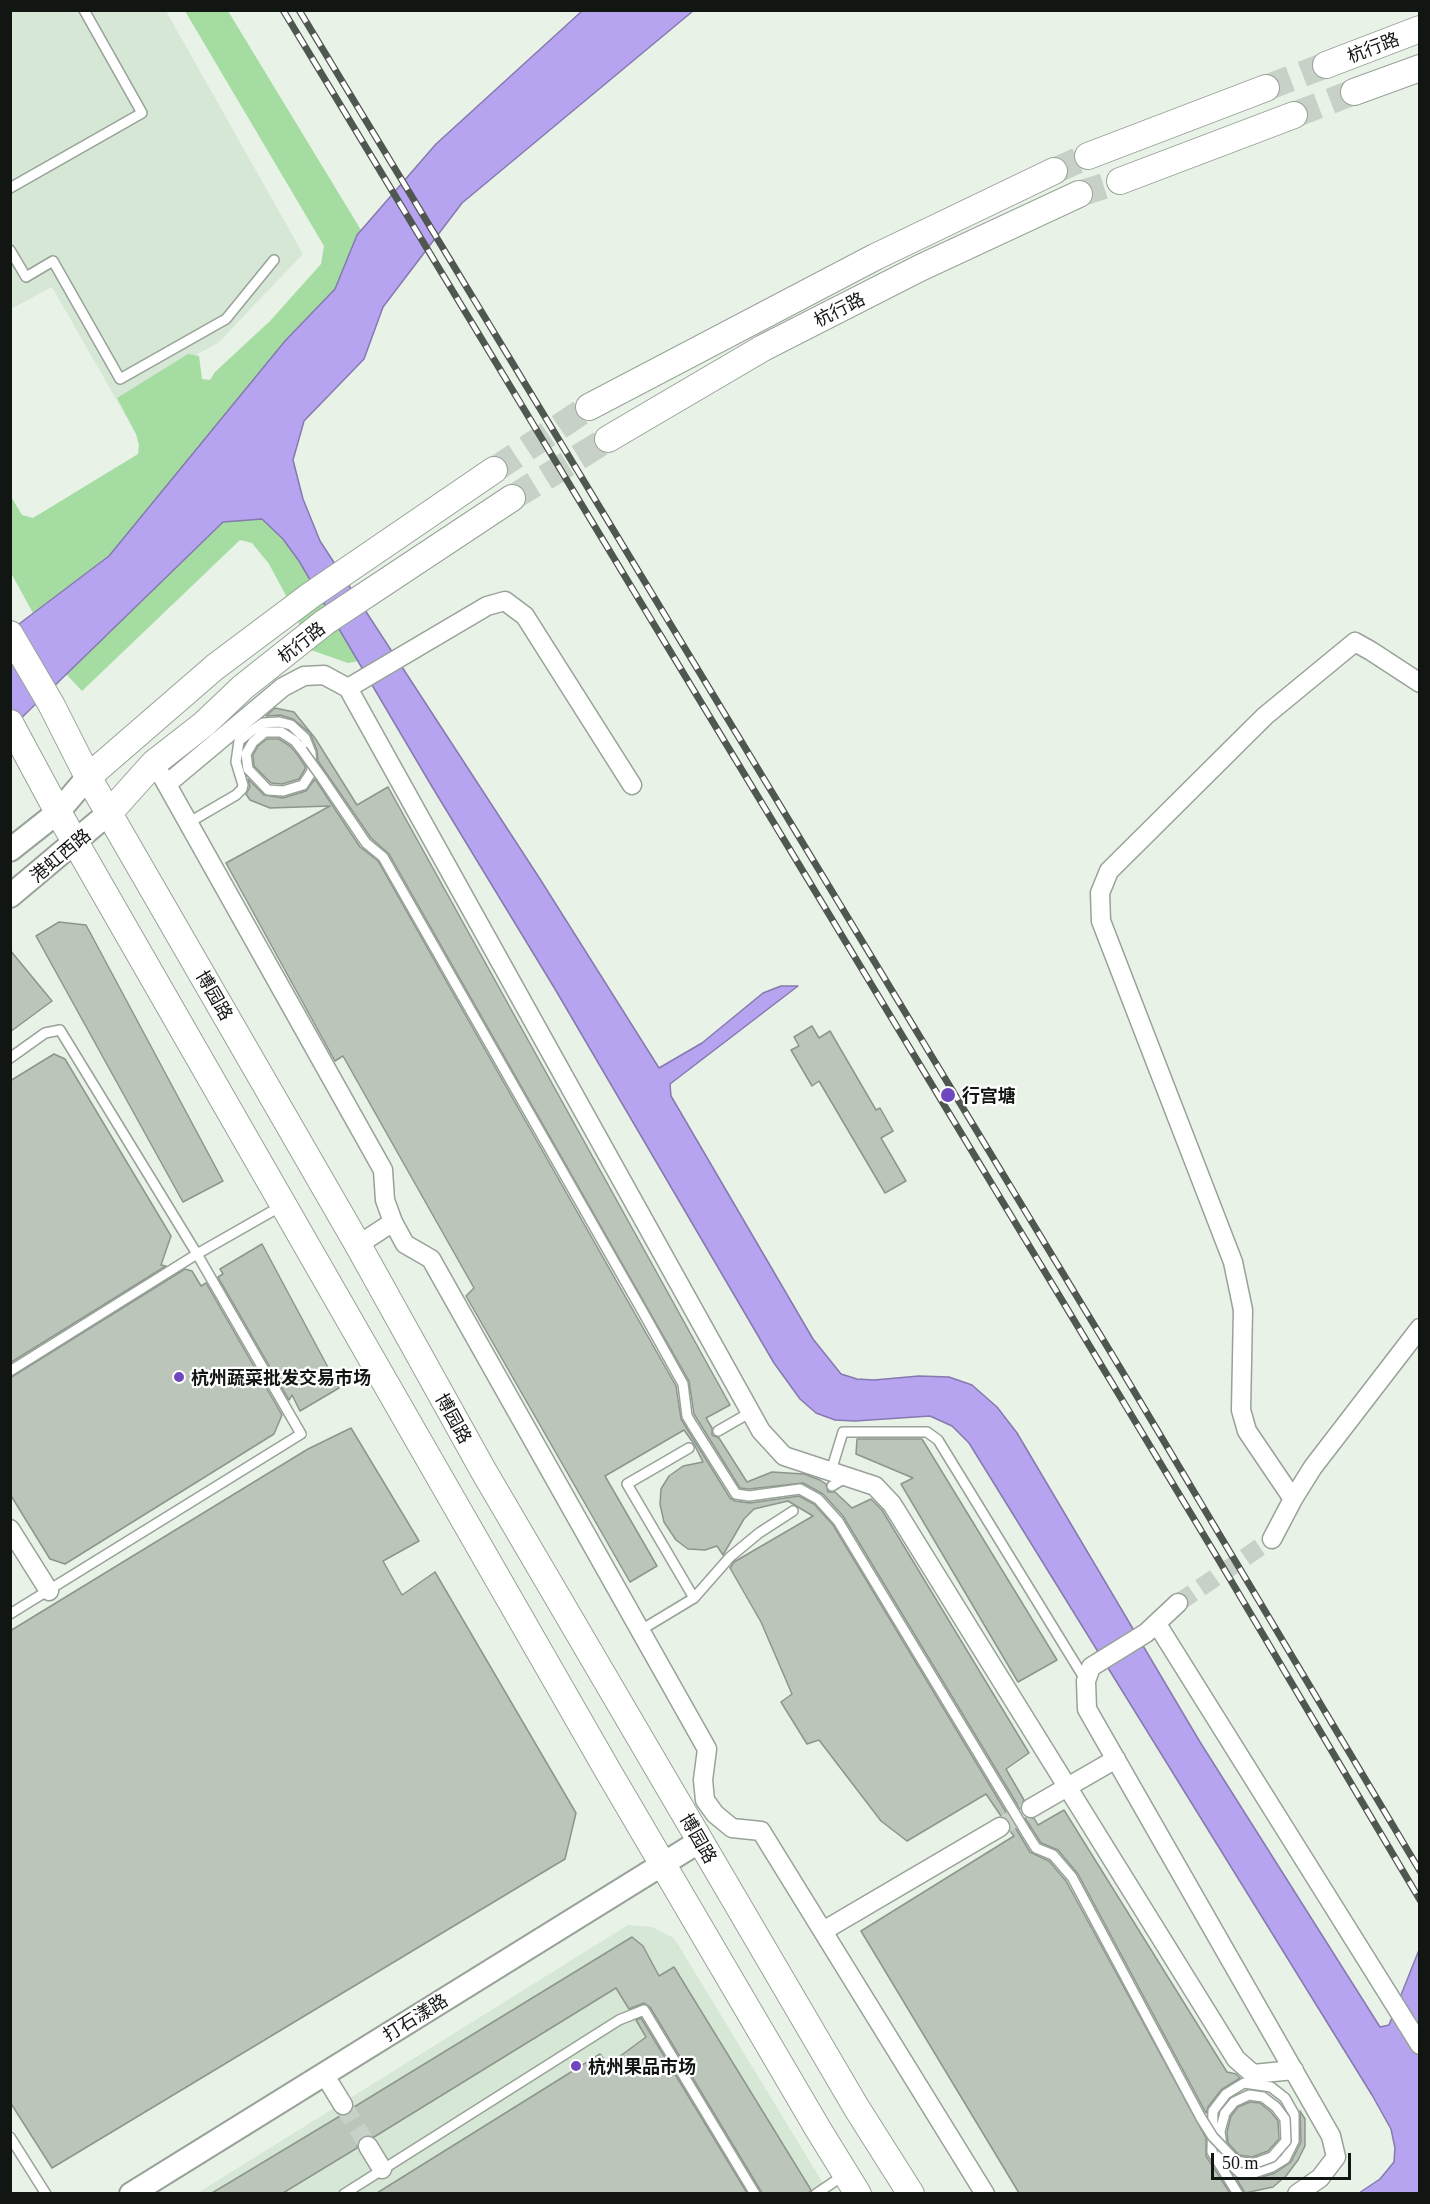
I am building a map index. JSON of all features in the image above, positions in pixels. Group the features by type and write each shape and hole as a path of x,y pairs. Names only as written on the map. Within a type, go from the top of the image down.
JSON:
{"main road":[{"name":"杭行路","path":"1326,65 1419,29"},
{"name":"杭行路","path":"1354,92 1419,68"},
{"path":"1088,156 1266,88"},
{"path":"1120,181 1294,115"},
{"name":"杭行路","path":"589,407 875,257 1054,171"},
{"name":"杭行路","path":"608,440 774,342 920,268 1079,194"},
{"name":"杭行路","path":"88,777 215,667 311,595 494,470"},
{"name":"杭行路","path":"110,812 160,774 204,724 243,687 325,622 512,498"},
{"name":"博园路","path":"10,634 51,704 88,777 358,1245 483,1470 856,2107 911,2193"},
{"path":"14,730 58,812 662,1863 852,2184"}],"street":[{"path":"632,785 525,616 505,601 487,606 356,683 324,675 304,676 283,687 160,774 383,1170 385,1200 393,1222 405,1244 431,1259 707,1749 703,1780 705,1800 715,1814 732,1828 761,1831 986,2193"},
{"path":"1293,1499 1247,1431 1241,1410 1243,1310 1233,1262 1101,921 1100,893 1109,871 1257,724 1355,642 1419,683"},
{"path":"356,683 761,1431 784,1456 837,1478 875,1486 892,1504 1236,2059 1252,2074 1294,2070"},
{"name":"港虹西路","path":"10,850 58,812 88,777"},
{"name":"港虹西路","path":"10,896 76,843 110,812"},
{"path":"358,1245 393,1222"},
{"path":"1272,1539 1313,1467 1419,1328"},
{"path":"10,1529 49,1591"},
{"path":"1179,1603 1152,1628 1088,1674 1087,1709 1331,2136 1336,2157 1320,2178 1297,2193"},
{"path":"1152,1628 1419,2046"},
{"path":"1031,1808 1116,1759"},
{"path":"687,1819 705,1800"},
{"path":"823,1931 1000,1827"},
{"name":"打石漾路","path":"131,2193 700,1841"},
{"path":"324,2074 343,2105"},
{"path":"368,2146 382,2169"}],"lane":[{"path":"10,188 142,113 84,10"},
{"path":"10,250 26,276 52,261 120,379 226,319 274,260"},
{"path":"188,823 236,795 242,789 243,785 236,762 239,741 250,732 263,723 279,722 291,725 305,738 311,753 312,771 303,785 283,791 268,790 248,769 246,754 253,742 265,732 281,732 295,741 302,750 322,778 366,843 383,857 633,1293 683,1384 687,1416 736,1494 749,1496 800,1489 818,1499 838,1521 1036,1848 1053,1855 1072,1877 1201,2118 1213,2137 1236,2161 1253,2164 1272,2157 1286,2141 1285,2119 1276,2107 1263,2097 1250,2095 1234,2102 1224,2113 1220,2131 1223,2157 1240,2173 1254,2173 1272,2167 1285,2159 1294,2141 1294,2114 1285,2098 1270,2087 1244,2083 1226,2094 1213,2111 1212,2152 1238,2193"},
{"path":"10,1058 45,1033 60,1030 197,1254 301,1434 10,1614"},
{"path":"10,1371 197,1254 283,1205"},
{"path":"718,1431 751,1412"},
{"path":"837,1478 843,1432 927,1432 939,1440 1088,1674"},
{"path":"688,1448 627,1484 694,1598"},
{"path":"641,1630 694,1598 730,1557 759,1533 793,1511"},
{"path":"344,2193 619,2020 644,2010 755,2193"},
{"path":"10,2137 46,2193"},
{"path":"816,2193 852,2184"}],"shaded area":[{"path":"11,11 166,11 303,254 218,343 117,398 136,434 52,287 11,309"},
{"path":"582,11 693,11 462,203 383,307 364,359 304,421 293,460 303,499 320,541 540,879 659,1068 702,1043 763,993 781,986 798,986 670,1084 671,1096 813,1339 841,1374 857,1379 874,1380 919,1376 949,1377 972,1385 997,1407 1017,1433 1200,1742 1380,2027 1389,2025 1419,1950 1420,2191 1418,2193 1359,2193 1380,2179 1394,2162 1395,2148 1391,2129 969,1443 952,1426 930,1416 855,1421 835,1420 816,1413 800,1399 774,1363 555,989 299,561 283,539 262,519 223,522 11,728 11,630 109,556 285,341 335,289 357,235 436,144"},
{"name":"杭州果品市场","path":"628,1925 652,1927 674,1938 829,2193 196,2194"}],"green space":[{"path":"185,11 228,11 361,230 335,289 285,341 109,556 33,613 11,573 10,495 22,515 33,518 138,454 139,445 136,434 117,398 188,354 199,356 202,379 210,380 215,372 270,321 321,264 324,246"},
{"path":"262,519 283,539 299,561 359,661 348,663 305,648 297,616 269,564 252,543 240,540 82,691 66,674 223,522"}],"building":[{"path":"275,708 294,712 315,738 357,805 388,787 730,1405 706,1418 712,1428 712,1435 719,1438 747,1482 772,1472 804,1474 826,1484 828,1492 835,1492 852,1508 871,1499 882,1510 1029,1753 1006,1769 1024,1800 1020,1809 843,1516 823,1494 803,1483 740,1488 694,1414 689,1381 389,854 371,838 318,761 317,750 310,733 293,719 280,715 266,716"},
{"path":"267,739 279,739 297,754 305,766 299,779 282,784 271,783 254,766 253,755 258,746"},
{"path":"248,779 264,795 283,798 306,791 315,779 360,847 378,861 676,1386 681,1419 730,1498 750,1503 799,1496 814,1504 833,1525 1030,1852 1049,1861 1066,1881 1206,2138 1206,2156 1230,2193 1019,2193 861,1931 1014,1836 1010,1831 1010,1822 1001,1816 986,1794 907,1841 881,1821 819,1740 807,1744 781,1702 792,1694 761,1622 730,1568 734,1562 813,1516 788,1501 754,1509 744,1519 723,1555 717,1546 705,1550 688,1549 676,1540 664,1522 660,1504 661,1489 669,1476 683,1466 703,1462 684,1430 605,1476 657,1566 630,1582 466,1296 474,1288 343,1056 335,1061 226,863 330,806 270,808 250,800 246,794 250,787"},
{"path":"59,922 86,925 223,1181 183,1202 36,936"},
{"path":"10,950 52,1001 10,1032"},
{"path":"812,1026 819,1038 830,1031 876,1110 880,1108 893,1131 881,1138 906,1181 885,1193 819,1081 812,1086 791,1050 799,1046 794,1037"},
{"path":"54,1054 65,1059 171,1236 161,1265 166,1266 10,1363 10,1081"},
{"path":"262,1244 339,1388 300,1411 292,1395 289,1400 218,1277 223,1274 220,1269"},
{"path":"185,1269 192,1271 201,1286 206,1283 282,1415 274,1434 65,1564 50,1559 10,1494 10,1378"},
{"path":"351,1428 419,1541 383,1561 402,1595 435,1572 576,1813 565,1859 52,2168 10,2102 10,1631 308,1449"},
{"path":"857,1439 922,1439 1057,1660 1018,1682 901,1484 913,1478 856,1454"},
{"path":"1064,1810 1227,2072 1236,2074 1240,2078 1221,2090 1206,2113 1078,1874 1058,1850 1041,1843 1025,1818 1034,1818 1038,1825"},
{"path":"632,1937 643,1946 659,1976 674,1967 811,2190 809,2193 762,2193 650,2007 644,2003 629,2009 616,1988 374,2137 363,2136 358,2141 357,2148 283,2193 212,2193 340,2116 348,2115 354,2107"},
{"path":"641,2018 747,2193 377,2193 600,2054 608,2065 646,2037 636,2020"},
{"path":"1250,2102 1260,2103 1271,2112 1278,2121 1279,2139 1268,2151 1252,2157 1239,2155 1228,2143 1227,2132 1231,2116 1238,2107"},
{"path":"1300,2111 1305,2119 1305,2146 1298,2160 1286,2176 1273,2187 1245,2193 1236,2178 1256,2179 1275,2173 1291,2162 1301,2142"}],"tunnel":[{"path":"1266,88 1326,65"},
{"path":"1294,115 1354,92"},
{"path":"1054,171 1088,156"},
{"path":"1079,194 1120,181"},
{"path":"494,470 589,407"},
{"path":"512,498 608,439"},
{"path":"1178,1603 1272,1539"},
{"path":"1000,1827 1031,1808"},
{"path":"343,2105 368,2146"}],"railway":[{"path":"283,10 1217,1557 1420,1900"},
{"path":"299,10 1122,1371 1420,1871"}],"place":[{"name":"行宫塘","path":"948,1095"},
{"name":"杭州蔬菜批发交易市场","path":"179,1377"},
{"name":"杭州果品市场","path":"576,2066"}]}
